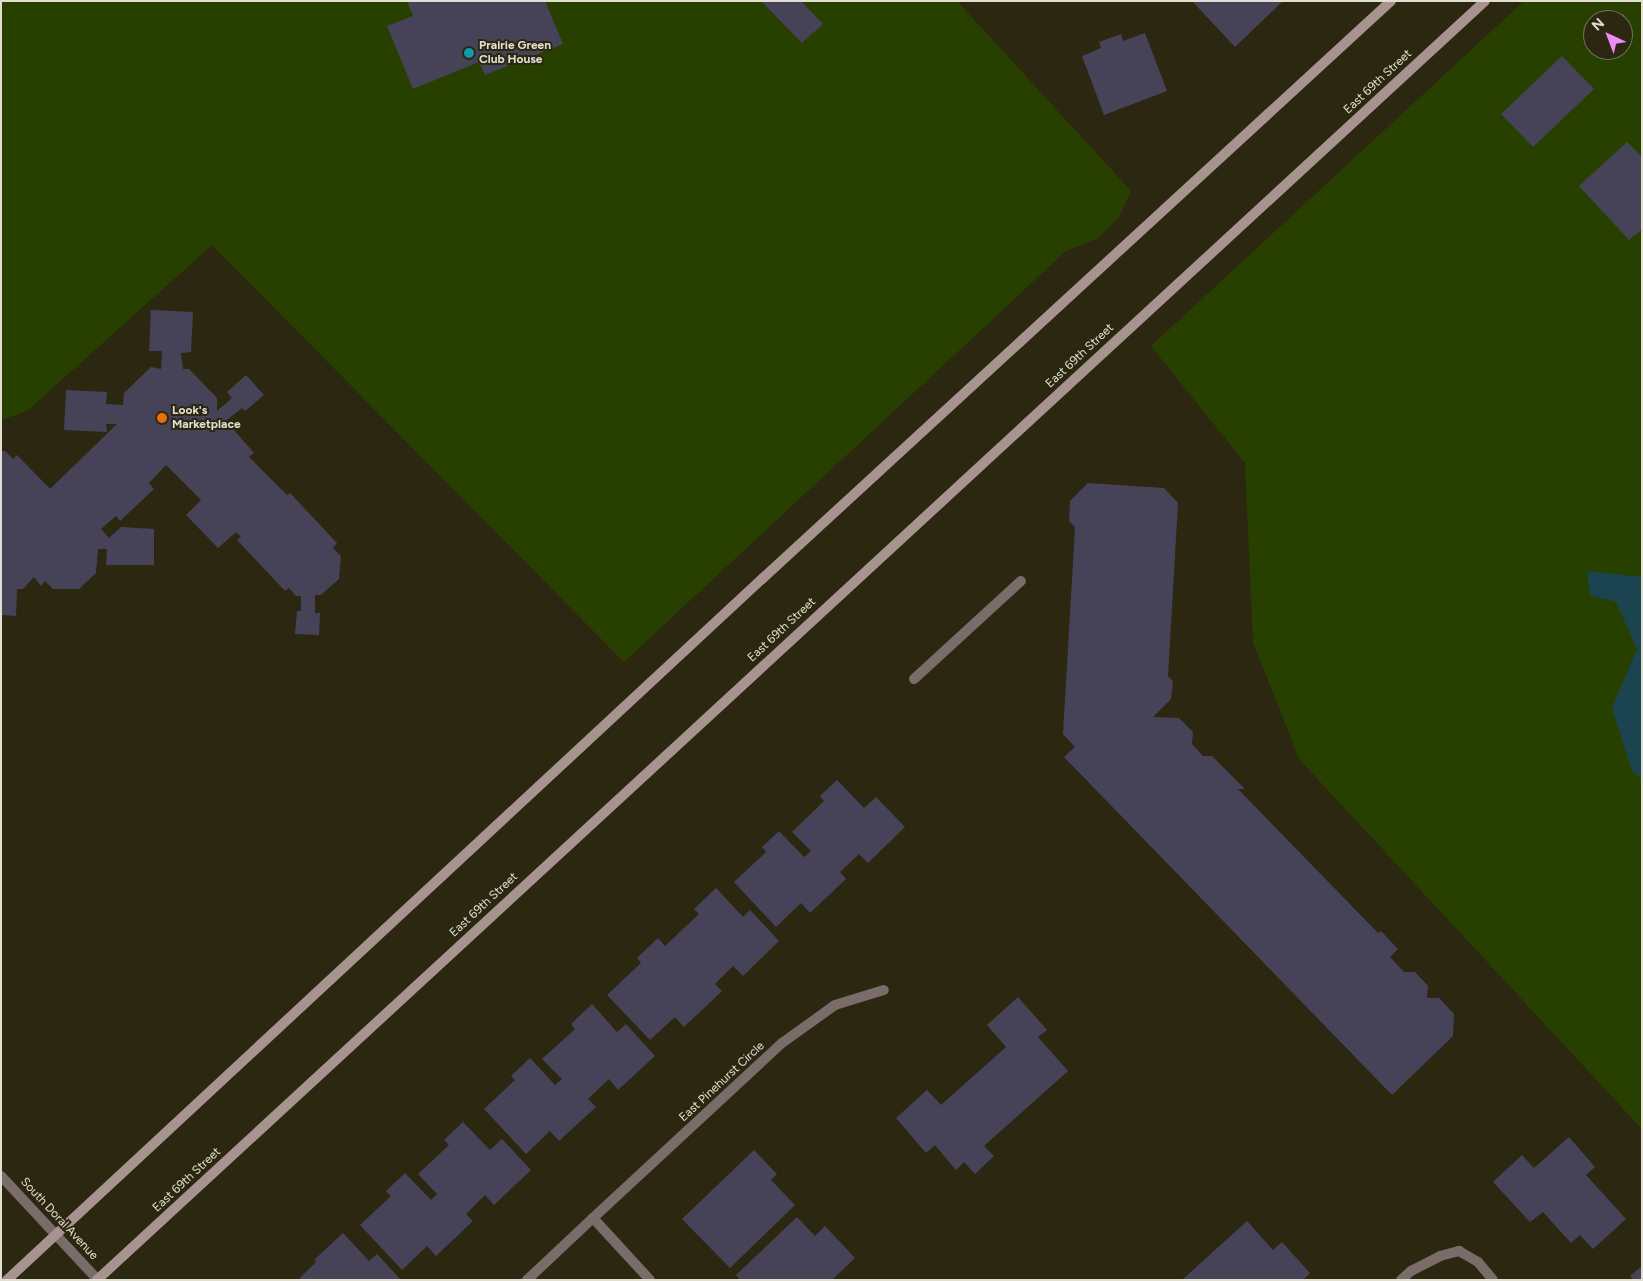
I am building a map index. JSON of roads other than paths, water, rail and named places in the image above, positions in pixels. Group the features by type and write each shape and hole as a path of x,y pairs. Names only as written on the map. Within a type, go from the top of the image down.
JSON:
{"main road":[{"path":"6,1280 776,565 1391,1"},
{"name":"East 69th Street","path":"98,1280 1485,1"}],"street":[{"path":"914,680 1021,581"},
{"name":"East Pinehurst Circle","path":"526,1280 782,1044 835,1005 884,990"},
{"name":"South Doral Avenue","path":"1,1176 98,1280"},
{"path":"592,1218 650,1280"},
{"path":"1401,1280 1412,1271 1440,1256 1459,1251 1478,1262 1493,1280"},
{"path":"1,1276 6,1280"}],"water":[{"path":"1587,571 1642,577 1642,779 1632,771 1612,708 1637,649 1616,602 1590,595"}],"place":[{"name":"Prairie Green Club House","path":"469,53"},
{"name":"Look's Marketplace","path":"162,418"}]}
